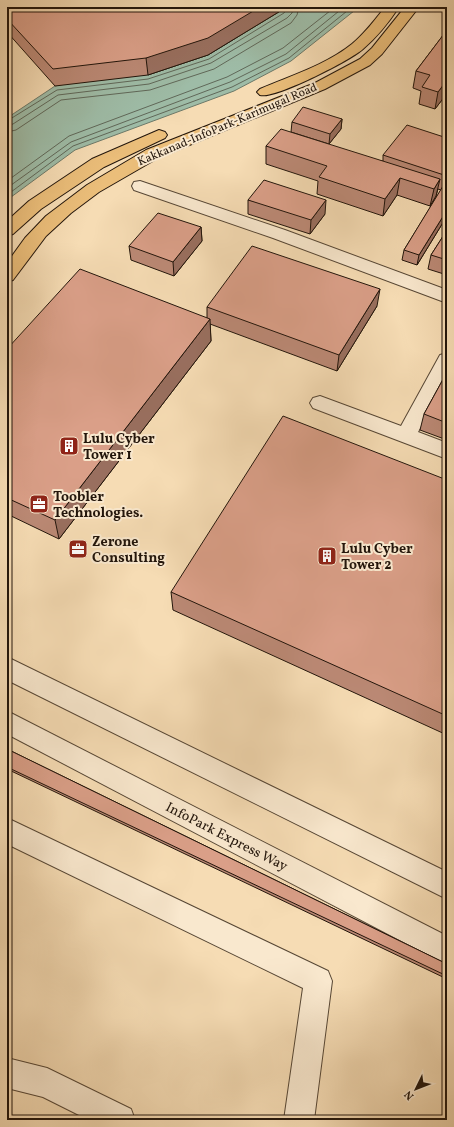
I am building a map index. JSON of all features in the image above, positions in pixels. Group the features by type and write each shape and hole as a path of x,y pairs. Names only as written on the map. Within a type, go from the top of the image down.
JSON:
{"main road":[{"name":"Kakkanad-InfoPark-Karimugal Road","path":"253,97 335,60 355,48 372,32 392,7"},
{"name":"Kakkanad-InfoPark-Karimugal Road","path":"7,276 40,233 62,213 115,174 152,154 320,86 349,71 365,62 377,51 412,7"},
{"name":"Kakkanad-InfoPark-Karimugal Road","path":"7,230 35,205 98,163 202,118"}],"street":[{"path":"140,186 279,234 447,297"},
{"path":"406,435 447,360"},
{"path":"320,403 447,451"},
{"path":"7,668 92,708 447,886"},
{"name":"InfoPark Express Way","path":"7,722 447,950"},
{"path":"7,831 318,981 299,1120"},
{"path":"7,1073 47,1083 120,1120"}],"water":[{"path":"286,7 359,7 291,61 234,91 75,150 7,200 7,118 55,86 208,55"}],"building":[{"path":"7,7 260,7 208,38 146,58 53,69 7,19"},
{"path":"447,30 447,80 438,92 422,87 430,75 416,71"},
{"path":"303,107 342,119 330,134 292,122"},
{"path":"407,125 447,138 447,176 383,155"},
{"path":"281,129 440,179 434,189 400,178 385,199 319,177 327,166 266,146"},
{"path":"264,180 326,200 311,220 248,200"},
{"path":"443,186 447,188 447,210 419,255 404,250"},
{"path":"158,213 201,227 173,262 129,246"},
{"path":"447,230 447,260 431,255"},
{"path":"252,246 380,289 339,355 207,307"},
{"name":"Lulu Cyber Tower 1","path":"80,269 210,319 55,520 7,498 7,349"},
{"path":"447,372 447,423 424,414"},
{"name":"Lulu Cyber Tower 2","path":"283,416 447,480 447,716 171,592"},
{"path":"7,749 447,964 447,976 7,767"}],"place":[{"name":"Lulu Cyber Tower 1","path":"69,446"},
{"name":"Toobler Technologies.","path":"39,504"},
{"name":"Zerone Consulting","path":"78,549"},
{"name":"Lulu Cyber Tower 2","path":"327,556"}]}
